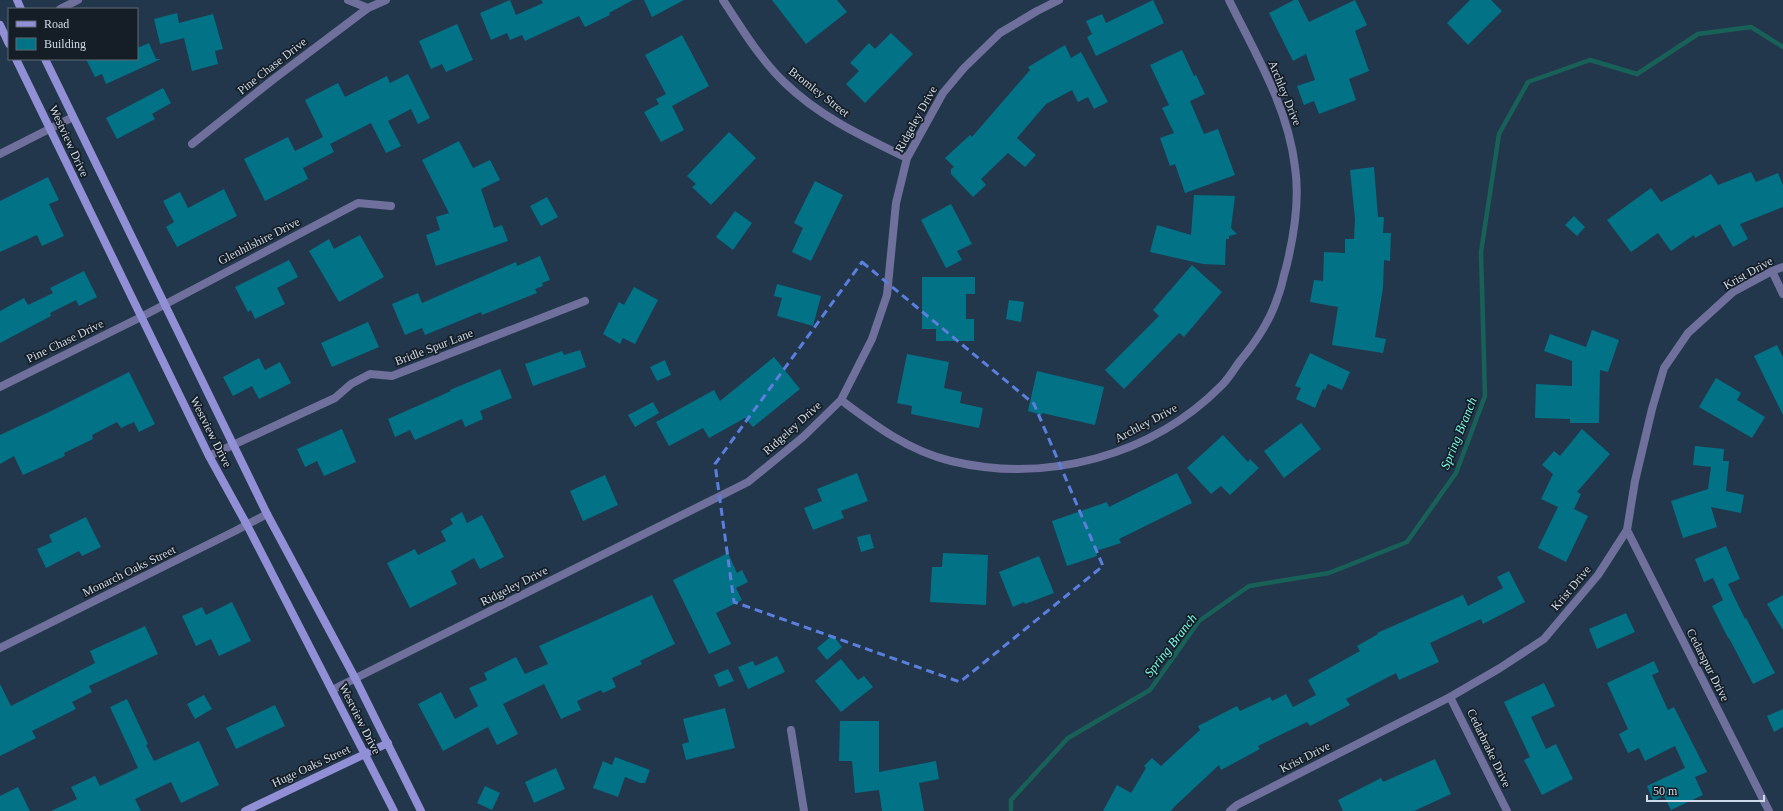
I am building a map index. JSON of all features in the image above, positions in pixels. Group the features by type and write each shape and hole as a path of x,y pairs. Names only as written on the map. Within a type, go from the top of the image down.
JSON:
{"main road":[{"path":"0,25 7,34"},
{"name":"Westview Drive","path":"16,60 209,456 248,525 394,811"},
{"name":"Westview Drive","path":"45,60 267,514 355,678 421,811"},
{"name":"Huge Oaks Street","path":"245,811 388,743"}],"street":[{"path":"62,8 78,0"},
{"path":"348,0 368,8"},
{"name":"Pine Chase Drive","path":"192,144 275,78 368,8 386,0"},
{"name":"Bromley Street","path":"724,0 753,46 785,83 842,126 907,158"},
{"name":"Ridgeley Drive","path":"332,690 748,482 803,437 841,400 872,339 887,295 896,203 907,158 943,93 964,68 1000,33 1059,0"},
{"name":"Archley Drive","path":"841,400 871,422 915,448 949,461 994,469 1025,469 1065,465 1105,457 1138,443 1184,418 1222,384 1255,343 1278,297 1292,245 1296,204 1296,168 1286,125 1271,84 1229,0"},
{"path":"0,154 51,130 72,117"},
{"name":"Glenhilshire Drive","path":"141,317 358,203 391,206"},
{"name":"Krist Drive","path":"1230,811 1450,697 1500,668 1544,639 1598,575 1627,530 1640,460 1652,409 1664,368 1688,334 1733,292 1772,271 1783,267"},
{"path":"1772,271 1783,294"},
{"name":"Bridle Spur Lane","path":"209,456 335,398 351,384 370,374 392,376 585,301"},
{"name":"Pine Chase Drive","path":"0,387 141,317"},
{"name":"Monarch Oaks Street","path":"0,648 248,525 267,514"},
{"name":"Cedarspur Drive","path":"1627,530 1769,811"},
{"name":"Cedarbrake Drive","path":"1450,697 1507,811"},
{"path":"791,730 804,811"}],"highlighted area":[{"path":"862,262 1034,404 1103,566 960,682 734,602 715,464"}],"building":[{"path":"510,0 516,15 543,3 541,0 633,0 609,13 610,15 585,27 579,16 525,41 522,35 510,40 507,33 491,40 480,13"},
{"path":"644,0 684,0 652,17"},
{"path":"772,0 837,0 847,12 806,44"},
{"path":"1153,0 1164,23 1096,56 1087,37 1092,34 1086,21 1102,14 1106,23"},
{"path":"1294,0 1298,0 1309,22 1355,0 1367,25 1355,31 1369,71 1349,79 1356,100 1319,114 1314,101 1304,105 1297,86 1315,80 1306,54 1293,61 1269,13"},
{"path":"1470,0 1491,0 1502,11 1468,45 1447,23"},
{"path":"177,13 179,23 213,14 223,49 215,51 218,64 192,71 184,38 160,44 154,19"},
{"path":"457,24 473,60 446,72 442,64 431,69 419,41"},
{"path":"891,33 913,54 865,103 846,84 859,71 850,63 869,43 875,49"},
{"path":"682,35 709,86 672,106 684,130 661,142 644,112 659,104 656,99 666,94 645,55"},
{"path":"149,43 156,59 161,59 106,84 102,74 95,77 86,60 138,60 138,48"},
{"path":"1065,45 1071,58 1081,52 1108,102 1094,109 1088,97 1078,102 1072,90 1046,104 1017,138 1036,155 1025,167 1008,153 981,179 986,185 973,197 951,174 951,169 954,167 945,158 970,135 972,137 1030,70 1028,67"},
{"path":"1182,50 1194,76 1196,75 1205,94 1190,101 1204,134 1218,129 1235,175 1185,193 1175,164 1170,166 1160,138 1174,133 1162,108 1169,105 1150,65"},
{"path":"408,74 430,118 418,124 411,109 388,121 401,146 386,153 371,123 330,144 334,152 303,168 308,179 265,201 244,159 288,137 295,151 323,137 305,100 338,83 345,97 387,76 390,83"},
{"path":"163,88 171,103 152,114 155,119 117,139 106,118"},
{"path":"729,132 756,158 711,205 692,187 696,184 687,176"},
{"path":"459,141 473,168 490,160 500,180 481,189 494,228 502,225 508,241 436,266 426,235 440,230 436,217 449,213 422,160"},
{"path":"1374,167 1378,217 1384,217 1383,233 1391,233 1390,261 1384,260 1383,288 1375,337 1386,339 1383,353 1332,345 1338,307 1310,302 1314,280 1323,281 1324,252 1345,253 1345,239 1354,239 1355,219 1350,170"},
{"path":"1751,172 1756,182 1778,173 1783,185 1783,207 1740,224 1748,239 1733,247 1720,224 1695,238 1694,235 1671,251 1658,233 1631,252 1607,220 1651,188 1661,202 1711,174 1718,185"},
{"path":"48,177 59,200 49,204 64,236 42,246 37,235 0,252 0,201"},
{"path":"815,181 843,195 811,261 792,252 803,228 794,223"},
{"path":"224,189 237,216 177,247 166,227 174,222 163,201 180,192 188,208"},
{"path":"1194,195 1235,196 1231,228 1237,234 1229,236 1229,239 1226,239 1225,265 1203,264 1150,252 1157,225 1191,235"},
{"path":"547,197 558,217 541,226 530,206"},
{"path":"951,204 972,244 957,251 962,260 946,268 921,220"},
{"path":"735,211 752,223 733,250 716,237"},
{"path":"1574,216 1585,227 1577,236 1565,225"},
{"path":"360,235 384,277 339,302 309,251 329,239 334,249"},
{"path":"540,256 550,280 542,283 543,286 535,289 537,293 482,315 481,312 425,335 422,328 405,335 392,304 418,293 422,303 516,262 517,266"},
{"path":"289,260 298,277 277,288 285,304 255,319 251,310 248,312 235,287"},
{"path":"1192,265 1222,292 1184,337 1179,333 1124,389 1105,370 1159,316 1153,310"},
{"path":"84,271 97,297 79,306 76,300 50,313 51,316 0,343 0,311 24,298 28,305 53,293 50,288"},
{"path":"922,277 975,277 975,294 966,294 966,319 974,319 974,341 936,341 936,329 922,329"},
{"path":"777,284 821,296 813,326 777,316 782,298 774,296"},
{"path":"634,287 658,300 635,344 623,338 620,344 603,334 619,302 624,305"},
{"path":"1009,300 1024,302 1021,322 1006,319"},
{"path":"368,322 379,347 332,367 321,343"},
{"path":"1592,330 1619,340 1608,372 1600,370 1599,423 1570,423 1570,419 1535,418 1536,384 1572,386 1572,361 1544,351 1550,334 1586,347"},
{"path":"1777,345 1783,357 1783,415 1754,356"},
{"path":"580,350 586,367 533,386 525,364 562,351 564,355"},
{"path":"1310,353 1350,372 1342,390 1328,384 1325,390 1323,389 1315,408 1296,399 1301,388 1295,386"},
{"path":"907,354 949,362 944,388 962,392 960,403 983,408 979,428 911,414 912,406 897,403"},
{"path":"774,357 800,389 753,427 745,418 709,438 703,428 669,446 656,422 714,390 720,401"},
{"path":"259,358 265,370 280,362 291,383 259,399 252,386 233,396 223,377"},
{"path":"665,360 671,375 657,381 650,367"},
{"path":"500,369 512,398 480,411 483,419 465,427 462,419 415,440 410,430 395,437 388,419 451,391 450,390"},
{"path":"1037,371 1104,387 1095,425 1028,411"},
{"path":"129,372 155,424 139,432 134,422 121,428 117,422 92,435 93,439 64,453 65,456 23,475 14,456 0,464 0,435"},
{"path":"1716,378 1741,393 1737,400 1765,417 1752,438 1699,407"},
{"path":"653,402 659,413 635,427 628,415"},
{"path":"1301,423 1321,449 1284,478 1264,451"},
{"path":"342,429 356,462 324,476 317,461 305,467 297,449"},
{"path":"1582,429 1610,454 1577,492 1581,494 1574,509 1588,516 1566,562 1538,548 1558,507 1541,499 1553,474 1542,465 1554,451 1560,456"},
{"path":"1223,435 1248,462 1250,459 1259,468 1230,495 1221,486 1211,494 1187,468"},
{"path":"1695,446 1724,449 1723,461 1729,461 1726,491 1744,495 1741,513 1711,507 1717,527 1683,538 1671,501 1708,489 1711,467 1693,465"},
{"path":"857,473 868,501 841,511 844,518 813,530 804,508 822,501 817,489"},
{"path":"1177,473 1192,503 1119,539 1121,543 1096,551 1097,556 1067,566 1052,521 1107,502 1109,507"},
{"path":"605,475 618,505 583,521 570,491"},
{"path":"462,512 467,523 482,515 504,557 480,569 474,558 451,571 457,584 410,608 387,563 415,549 418,555 446,541 441,531 453,524 450,519"},
{"path":"86,517 101,547 82,556 79,551 46,568 37,549 52,542 49,535"},
{"path":"870,534 874,548 861,552 857,537"},
{"path":"1726,546 1740,579 1728,584 1745,619 1746,618 1775,673 1753,684 1712,606 1723,600 1713,578 1704,582 1695,559"},
{"path":"728,553 737,573 742,570 748,582 736,588 742,600 716,613 731,644 709,654 673,580"},
{"path":"943,553 988,555 986,605 930,602 932,567 942,567"},
{"path":"1039,556 1054,593 1013,607 999,572"},
{"path":"1509,571 1525,602 1483,624 1481,619 1430,643 1439,662 1399,680 1396,673 1346,699 1350,705 1310,726 1307,722 1258,746 1260,749 1221,770 1219,765 1171,811 1103,811 1117,785 1131,793 1146,768 1144,766 1152,758 1161,766 1200,730 1198,726 1237,706 1240,711 1270,697 1272,701 1286,694 1293,707 1316,695 1308,680 1360,651 1357,646 1378,634 1377,633 1463,595 1468,606 1503,588 1497,577"},
{"path":"652,595 675,644 640,661 642,664 612,678 616,687 603,693 601,690 577,701 581,710 561,719 544,684 503,704 518,734 497,745 488,727 443,751 418,704 441,692 455,719 478,706 469,688 487,680 484,673 516,657 525,674 548,664 539,646"},
{"path":"1783,595 1783,630 1767,604"},
{"path":"232,602 251,641 219,656 211,639 196,646 182,616 202,607 206,615"},
{"path":"1626,613 1635,632 1597,649 1589,629"},
{"path":"145,626 158,654 89,686 92,692 72,702 76,709 32,731 36,738 0,756 0,684 11,706 95,663 90,651"},
{"path":"833,635 842,647 827,660 817,648"},
{"path":"777,656 785,672 748,689 738,667 753,661 755,666"},
{"path":"841,659 858,680 864,676 873,687 841,712 815,681"},
{"path":"1654,661 1659,672 1652,675 1668,710 1674,707 1707,772 1695,777 1703,795 1671,810 1664,796 1653,801 1647,786 1685,768 1675,746 1645,761 1639,748 1628,753 1619,734 1628,729 1607,683"},
{"path":"728,669 734,681 719,687 714,675"},
{"path":"1544,683 1555,706 1531,717 1546,749 1556,744 1573,779 1542,795 1524,760 1530,757 1504,702"},
{"path":"204,695 212,709 195,719 187,704"},
{"path":"127,699 148,744 146,745 154,761 199,741 219,785 181,803 171,782 135,799 141,811 51,811 77,799 71,787 95,776 100,786 138,768 110,707"},
{"path":"275,705 285,726 236,749 226,728"},
{"path":"725,708 735,748 686,760 682,744 689,742 683,719"},
{"path":"1783,709 1783,727 1774,732 1767,716"},
{"path":"840,721 879,721 879,772 936,761 939,779 919,783 924,811 882,811 879,790 855,793 852,761 839,761"},
{"path":"615,757 650,770 645,783 640,783 625,777 618,797 593,788 603,761 612,765"},
{"path":"1435,759 1451,794 1414,811 1343,811 1338,800 1381,778 1383,782"},
{"path":"556,768 565,789 534,803 525,782"},
{"path":"485,786 500,793 492,810 477,803"},
{"path":"18,787 30,811 0,811 0,796"}],"waterway":[{"name":"Spring Branch","path":"1011,811 1011,800 1068,738 1150,690 1199,621 1249,586 1329,573 1407,542 1456,473 1485,396 1481,252 1499,134 1528,82 1590,60 1637,74 1698,34 1751,27 1783,47"}]}
